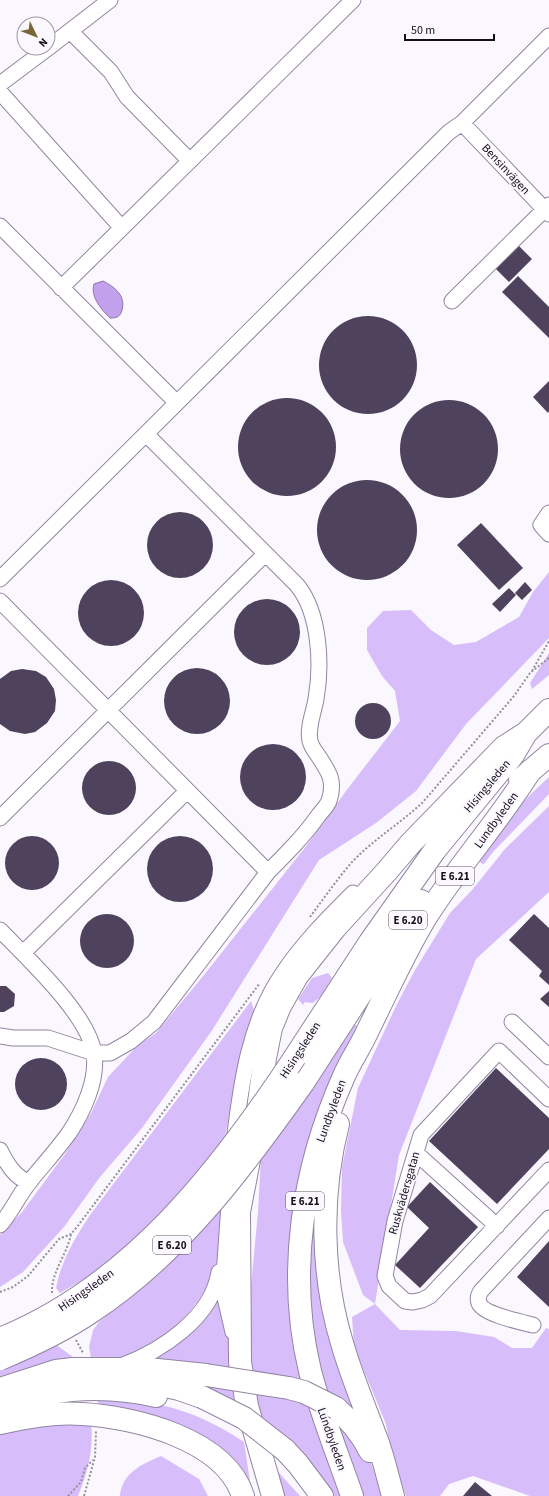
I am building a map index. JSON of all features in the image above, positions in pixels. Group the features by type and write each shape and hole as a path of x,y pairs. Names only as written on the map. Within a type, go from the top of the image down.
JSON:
{"highway":[{"name":"Hisingsleden","path":"0,1339 73,1302 109,1275 176,1213 210,1176 254,1119 404,893 466,810 512,755 526,733 549,710"},
{"path":"257,1496 247,1406 240,1362 239,1212 260,1102 265,1058 271,1028 280,1006 297,976 335,928 385,874 410,844 504,747 526,733"},
{"name":"Hisingsleden","path":"0,1360 51,1336 90,1313 122,1290 157,1260 190,1227 226,1186 266,1136 303,1083 387,952 448,863 509,790 549,755"},
{"name":"Lundbyleden","path":"352,1496 324,1420 309,1366 300,1297 300,1246 308,1186 322,1133 345,1074 364,1040 426,917 516,794 530,771"},
{"path":"364,1040 346,1093 333,1146 327,1199 327,1259 330,1290 341,1342 352,1376 379,1445 393,1496"},
{"path":"0,1389 56,1371 73,1369 148,1369 206,1375 289,1388 304,1392 336,1408 350,1420 363,1436 393,1496"},
{"path":"0,1397 57,1379 96,1377 152,1382 200,1403 244,1418 281,1455 298,1464 322,1496"},
{"path":"0,1407 33,1396 69,1389 104,1388 200,1403"},
{"path":"247,1406 273,1496"},
{"path":"0,1423 53,1414 81,1414 120,1419 159,1429 186,1440 214,1457 232,1475 243,1496"},
{"path":"281,1455 290,1474 307,1496"}],"street":[{"path":"56,42 110,0"},
{"path":"61,288 121,227 353,0"},
{"path":"70,31 111,72 127,98 190,161"},
{"path":"0,579 449,132 462,123 549,36"},
{"path":"0,84 37,56"},
{"path":"0,92 121,227"},
{"name":"Bensinvägen","path":"462,123 547,210"},
{"path":"452,301 547,210"},
{"path":"0,226 177,403"},
{"path":"0,1036 13,1038 48,1038 94,1053 110,1053 132,1041 154,1022 268,872 306,832 328,803 332,787 331,777 310,741 310,728 316,698 318,672 316,635 312,611 305,595 146,434"},
{"path":"549,513 541,525 549,534"},
{"path":"0,818 265,554"},
{"path":"0,601 268,872"},
{"path":"22,953 187,791"},
{"path":"247,1406 223,1288 230,1201 231,1162 242,1082 260,1017 282,974 300,949 374,871 410,844"},
{"path":"0,930 83,1023 94,1053 95,1068 88,1094 68,1133 28,1183 0,1225"},
{"path":"512,1022 549,1057"},
{"name":"Ruskvädersgatan","path":"549,1098 499,1051 421,1135 395,1221 385,1276 389,1286 405,1300 413,1302 430,1296 549,1170"},
{"path":"0,1150 13,1171 20,1179 28,1183"},
{"path":"416,1153 497,1226"},
{"path":"112,1369 151,1353 170,1341 203,1308 218,1278 230,1201"},
{"path":"533,1325 486,1311 479,1303 478,1297 486,1285 549,1218"}],"path":[{"path":"530,673 549,641"},
{"path":"0,1292 13,1287 28,1276 59,1239 70,1234 68,1245 52,1285 54,1300"},
{"path":"73,1335 86,1358"},
{"path":"84,1496 94,1459 96,1429"},
{"path":"68,1496 81,1482 85,1468 94,1459"}],"shaded area":[{"path":"103,281 112,286 121,296 123,305 119,316 110,318 100,307 95,298 93,289 94,284"},
{"path":"549,572 549,638 466,724 416,791 376,823 319,860 211,1032 142,1128 100,1177 64,1227 23,1272 0,1287 0,1235 22,1212 65,1154 91,1113 108,1077 137,1046 156,1033 204,975 307,845 400,721 395,691 382,676 367,650 367,628 383,611 411,610 431,630 454,645 476,642 519,617 533,592"},
{"path":"549,653 549,675 532,689 530,683"},
{"path":"549,777 549,794 493,852 484,864 481,863 476,856 484,845 530,795"},
{"path":"549,806 549,892 476,959 399,1155 375,1304 363,1295 343,1242 341,1211 342,1167 358,1088 396,1006 415,970 450,913 472,890 505,849"},
{"path":"328,973 332,978 321,996 313,1003 305,1002 303,1005 298,999 312,978"},
{"path":"251,1001 255,1013 240,1056 225,1137 177,1197 107,1266 60,1293 56,1288 61,1268 74,1241 90,1215"},
{"path":"353,1023 361,1029 310,1144 308,1387 250,1375 248,1317 258,1212 261,1158"},
{"path":"322,1187 364,1423 331,1398 318,1379 305,1252"},
{"path":"226,1202 221,1245 216,1268 200,1298 189,1312 163,1337 148,1347 132,1355 116,1360 92,1363 89,1347 93,1330 99,1322 138,1289"},
{"path":"218,1293 227,1321 234,1373 143,1364"},
{"path":"375,1304 400,1330 456,1331 494,1337 512,1348 532,1348 546,1328 549,1329 549,1496 530,1496 473,1476 449,1484 440,1496 406,1496 392,1457 386,1424 354,1347 352,1317"},
{"path":"55,1344 80,1362 0,1386 0,1370 22,1361"},
{"path":"180,1380 235,1386 239,1408"},
{"path":"253,1388 307,1400 347,1496 332,1496 258,1422"},
{"path":"97,1397 160,1405 204,1419 225,1430 244,1442 251,1488 241,1476 99,1410"},
{"path":"336,1416 369,1458 384,1496 360,1496 333,1429"},
{"path":"91,1422 91,1451 85,1478 78,1496 0,1496 0,1430"},
{"path":"161,1456 199,1479 208,1496 120,1496 125,1481 134,1470"},
{"path":"270,1463 300,1496 281,1496"}],"building":[{"path":"518,245 532,259 509,282 495,268"},
{"path":"518,276 549,307 549,338 502,292"},
{"path":"358,316 378,316 396,324 409,337 417,355 417,375 414,384 409,393 396,406 378,414 358,414 340,406 327,393 319,375 319,355 327,337 340,324"},
{"path":"549,381 549,411 548,413 533,397"},
{"path":"277,398 297,398 306,401 322,412 333,428 336,437 336,457 333,466 322,482 306,493 297,496 277,496 260,488 252,482 246,474 238,457 238,437 246,420 252,412 260,406"},
{"path":"439,400 459,400 468,403 484,414 495,430 498,439 498,459 495,468 484,484 468,495 459,498 439,498 422,490 414,484 408,476 400,459 400,439 408,422 414,414 422,408"},
{"path":"367,480 386,484 402,495 413,511 417,530 413,549 402,565 386,576 367,580 348,576 332,565 321,549 317,530 321,511 332,495 348,484"},
{"path":"180,512 192,515 203,522 210,533 213,545 210,557 203,568 192,575 180,578 168,575 157,568 150,557 147,545 150,533 157,522 168,515"},
{"path":"481,523 523,568 499,590 457,545"},
{"path":"111,580 123,583 134,590 141,601 144,613 141,625 134,636 123,643 111,646 99,643 88,636 81,625 78,613 81,601 88,590 99,583"},
{"path":"525,582 532,590 522,600 515,593"},
{"path":"509,588 516,595 500,612 492,604"},
{"path":"267,599 280,602 290,609 297,619 300,632 297,645 290,655 280,662 267,665 254,662 244,655 237,645 234,632 237,619 244,609 254,602"},
{"path":"197,668 210,671 220,678 227,688 230,701 227,714 220,724 210,731 197,734 184,731 174,724 167,714 164,701 167,688 174,678 184,671"},
{"path":"22,669 36,671 46,677 54,689 56,700 55,711 47,723 35,732 25,734 10,731 0,724 0,679 11,671"},
{"path":"377,703 386,708 390,714 390,728 386,734 377,739 369,739 360,734 356,728 355,717 360,708 366,704"},
{"path":"273,744 285,747 296,754 303,765 306,777 303,789 296,800 285,807 273,810 261,807 250,800 243,789 240,777 243,765 250,754 261,747"},
{"path":"109,761 119,763 128,769 134,778 136,788 134,798 128,807 119,813 109,815 99,813 90,807 84,798 82,788 84,778 90,769 99,763"},
{"path":"32,836 42,838 51,844 57,853 59,863 57,873 51,882 42,888 32,890 22,888 13,882 7,873 5,863 7,853 13,844 22,838"},
{"path":"180,836 192,839 203,846 210,857 213,869 210,881 203,892 192,899 180,902 168,899 157,892 150,881 147,869 150,857 157,846 168,839"},
{"path":"107,914 117,916 126,922 132,931 134,941 132,951 126,960 117,966 107,968 97,966 88,960 82,951 80,941 82,931 88,922 97,916"},
{"path":"534,914 549,928 549,985 539,976 542,971 509,940"},
{"path":"0,986 6,986 15,994 14,1006 4,1012 0,1012"},
{"path":"549,991 549,1007 540,999"},
{"path":"36,1058 46,1058 60,1065 67,1079 67,1089 60,1103 46,1110 36,1110 26,1106 19,1099 15,1089 15,1079 19,1069 26,1062"},
{"path":"496,1068 549,1118 549,1149 497,1204 429,1141"},
{"path":"430,1182 478,1227 420,1288 395,1265 429,1228 407,1207"},
{"path":"549,1241 549,1307 517,1277"},
{"path":"475,1482 492,1496 463,1496"}]}
